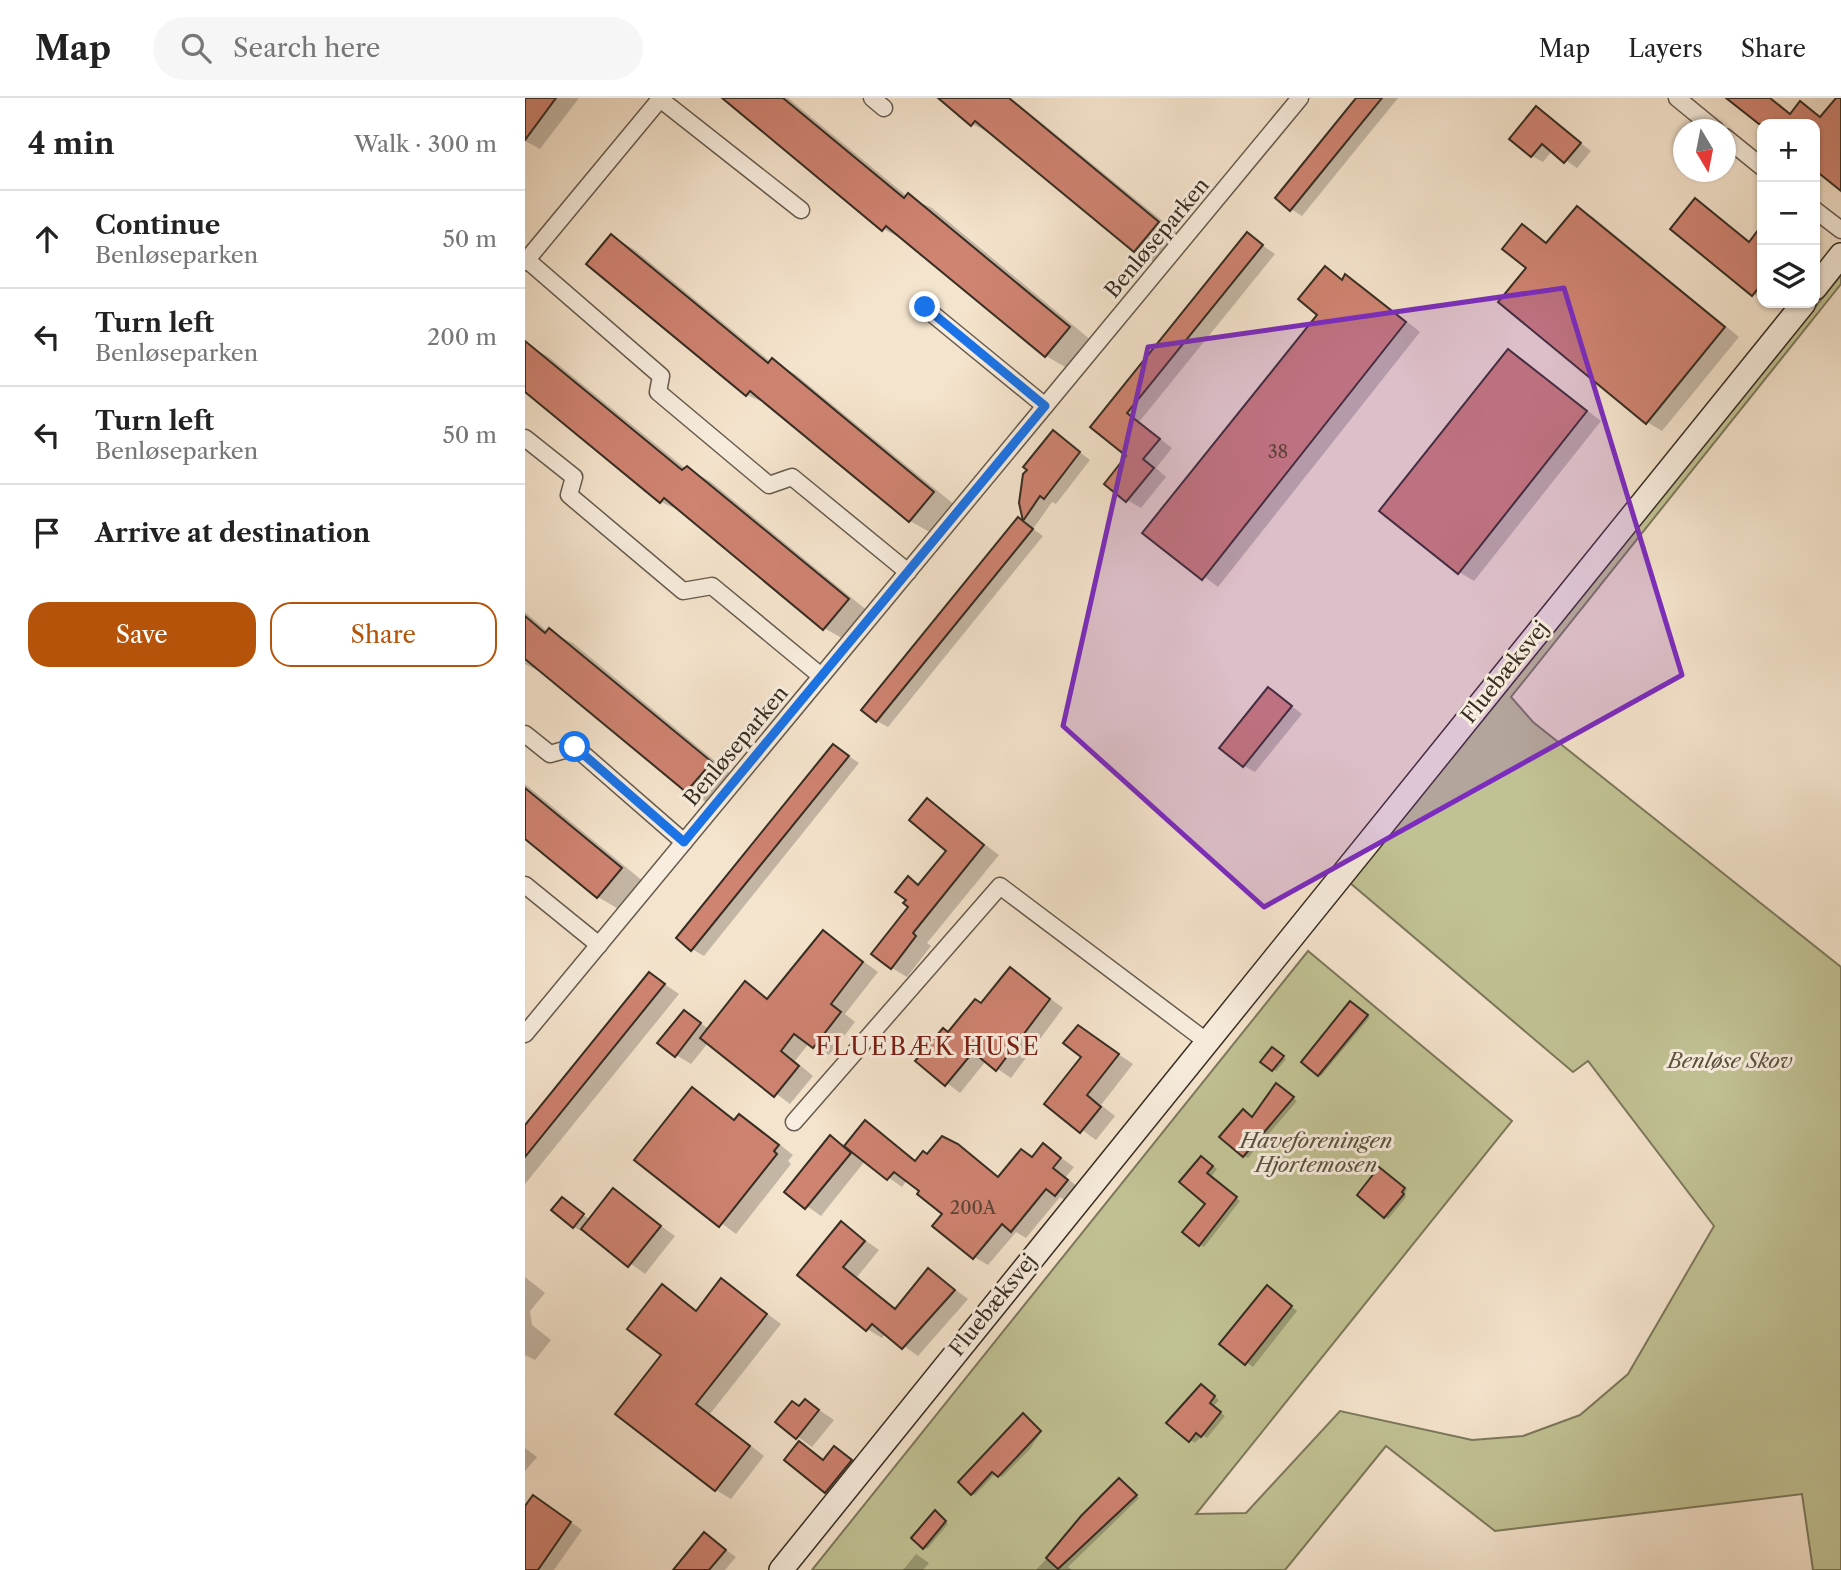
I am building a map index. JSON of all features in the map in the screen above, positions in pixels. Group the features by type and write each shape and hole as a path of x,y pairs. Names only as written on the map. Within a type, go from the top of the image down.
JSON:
{"street":[{"path":"801,210 661,98 526,261 661,376 658,392 769,485 792,477 908,572"},
{"name":"Benløseparken","path":"525,1034 1300,98"},
{"path":"1677,98 1703,119"},
{"path":"1736,146 1757,163"},
{"path":"1820,214 1841,230"},
{"path":"1820,282 1841,255"},
{"path":"925,307 1045,406"},
{"name":"Fluebæksvej","path":"781,1570 1800,308"},
{"path":"525,438 574,477 569,495 683,591 712,586 821,676"},
{"path":"525,734 550,754 575,747 684,842"},
{"path":"525,886 599,945"},
{"path":"794,1122 1000,886 1206,1041"}],"highlighted area":[{"path":"1564,288 1682,675 1264,907 1063,726 1148,347"}],"green space":[{"path":"1841,275 1841,284 1511,697 1533,722 1841,967 1841,1570 1813,1570 1802,1494 1495,1531 1386,1446 1285,1570 812,1570 1308,951 1512,1121 1196,1514 1246,1513 1340,1411 1472,1440 1523,1436 1580,1415 1628,1374 1714,1226 1588,1061 1573,1072 1349,882 1814,308 1820,308 1820,301"}],"building":[{"path":"525,98 556,98 525,140"},
{"path":"722,98 783,98 904,198 908,193 1070,327 1045,357 886,226 882,231"},
{"path":"938,98 1009,98 1159,222 1134,252 975,121 971,126"},
{"path":"1356,98 1382,98 1290,211 1275,198"},
{"path":"1726,98 1770,98 1790,114 1800,101 1820,117 1836,98 1841,98 1841,191 1820,174 1820,119 1757,119 1757,122"},
{"path":"1536,106 1581,143 1564,163 1542,144 1531,157 1509,139"},
{"path":"1695,198 1749,242 1757,232 1757,290 1752,296 1670,229"},
{"path":"1577,206 1725,327 1646,424 1498,302 1526,268 1502,249 1522,224 1546,243"},
{"path":"1247,232 1263,245 1127,413 1160,439 1143,459 1154,468 1126,502 1104,484 1126,456 1090,427"},
{"path":"611,234 768,363 772,358 934,492 909,522 750,391 746,396 586,264"},
{"path":"1325,266 1342,280 1345,274 1406,322 1202,580 1142,533 1317,315 1298,299"},
{"path":"525,341 682,470 687,466 849,599 823,630 664,498 660,503 525,392"},
{"path":"1508,349 1587,411 1458,574 1379,511"},
{"path":"1053,430 1080,452 1044,499 1040,496 1023,521 1019,503 1023,474 1027,470 1023,467"},
{"path":"1018,517 1033,529 876,722 861,710"},
{"path":"525,616 545,633 549,628 712,762 686,792 525,659"},
{"path":"1268,687 1292,706 1243,767 1219,748"},
{"path":"833,744 849,756 691,951 676,938"},
{"path":"525,788 622,868 597,898 525,839"},
{"path":"927,798 984,845 913,933 916,936 891,969 871,954 908,907 903,903 906,900 895,892 908,876 918,885 946,851 909,820"},
{"path":"823,930 863,962 831,1004 841,1012 813,1048 794,1034 781,1051 799,1066 774,1097 700,1038 745,981 767,999"},
{"path":"1010,967 1050,999 996,1071 973,1052 945,1086 915,1061 943,1028 948,1032 975,999 981,1003"},
{"path":"649,972 665,984 525,1157 525,1125"},
{"path":"1350,1001 1368,1015 1318,1076 1301,1062"},
{"path":"684,1010 701,1023 675,1057 657,1043"},
{"path":"1078,1025 1119,1054 1087,1095 1101,1107 1080,1133 1044,1104 1081,1057 1063,1043"},
{"path":"1272,1047 1284,1056 1272,1071 1260,1062"},
{"path":"1276,1083 1294,1097 1243,1157 1219,1137 1243,1109 1252,1117"},
{"path":"692,1087 734,1120 739,1114 779,1145 774,1151 777,1154 719,1227 634,1160"},
{"path":"865,1120 915,1161 923,1151 927,1154 942,1136 958,1144 998,1177 1021,1149 1032,1157 1043,1143 1061,1158 1053,1168 1068,1180 1055,1196 1046,1189 1011,1232 1002,1224 973,1259 932,1226 942,1214 917,1194 919,1191 894,1172 887,1180 844,1146"},
{"path":"830,1135 851,1153 805,1209 784,1192"},
{"path":"1201,1156 1213,1166 1207,1173 1237,1197 1199,1246 1182,1232 1205,1204 1179,1182"},
{"path":"1379,1167 1405,1188 1402,1192 1404,1194 1384,1218 1357,1195"},
{"path":"613,1188 661,1226 628,1267 581,1229"},
{"path":"562,1197 584,1214 573,1228 551,1210"},
{"path":"841,1221 865,1241 843,1267 895,1309 928,1268 955,1290 902,1349 872,1324 866,1331 797,1275"},
{"path":"721,1278 767,1314 696,1404 750,1446 715,1491 615,1414 661,1355 627,1329 662,1284 696,1311"},
{"path":"1267,1285 1292,1306 1245,1365 1219,1344"},
{"path":"1201,1384 1215,1396 1210,1403 1221,1412 1201,1437 1196,1433 1189,1442 1166,1423"},
{"path":"805,1399 819,1410 796,1439 775,1422 792,1401 799,1406"},
{"path":"1023,1413 1041,1431 998,1477 992,1472 971,1495 958,1482"},
{"path":"799,1441 823,1460 834,1446 852,1460 825,1493 784,1460"},
{"path":"1119,1478 1137,1495 1058,1569 1046,1558 1081,1516"},
{"path":"533,1495 571,1522 538,1570 525,1570 525,1506"},
{"path":"935,1510 946,1521 923,1549 911,1538"},
{"path":"704,1532 726,1550 709,1570 673,1570"}],"district":[{"name":"FLUEBÆK HUSE","path":"928,1047"}],"route":[{"path":"575,747 684,842 1045,406 925,307"}],"park label":[{"name":"Benløse Skov","path":"1730,1061"},
{"name":"Haveforeningen Hjortemosen","path":"1316,1153"}]}
